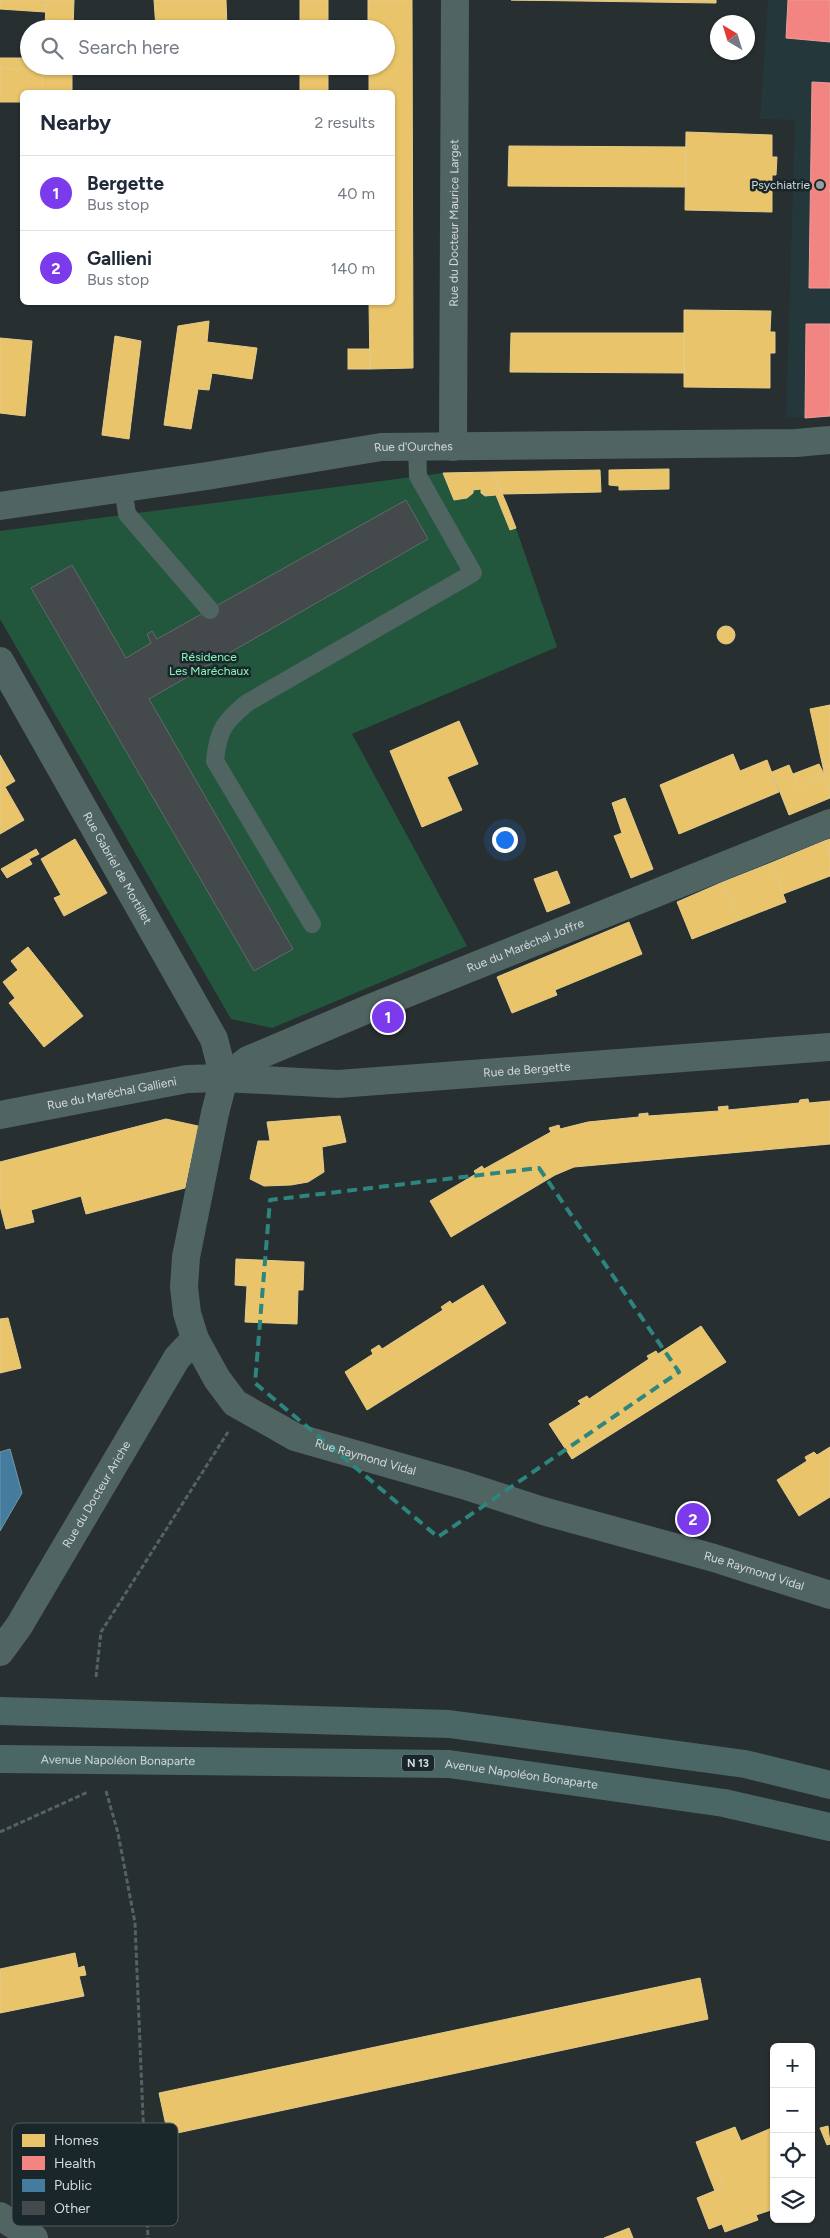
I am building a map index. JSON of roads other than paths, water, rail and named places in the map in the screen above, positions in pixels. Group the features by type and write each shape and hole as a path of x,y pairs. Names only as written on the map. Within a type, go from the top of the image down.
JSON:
{"main road":[{"path":"0,1711 449,1724 745,1764 830,1784"},
{"name":"Avenue Napoléon Bonaparte","path":"0,1759 449,1764 724,1803 830,1827"}],"street":[{"name":"Rue du Docteur Maurice Larget","path":"453,447 455,0"},
{"name":"Rue d'Ourches","path":"0,506 380,448 796,443 830,440"},
{"name":"Rue Gabriel de Mortillet","path":"0,661 214,1039 224,1078"},
{"name":"Rue du Maréchal Joffre","path":"224,1078 248,1060 368,1009 830,823"},
{"name":"Rue de Bergette","path":"224,1078 338,1084 830,1047"},
{"name":"Rue du Maréchal Gallieni","path":"0,1116 187,1080 224,1078"},
{"name":"Rue Raymond Vidal","path":"224,1078 186,1257 184,1287 187,1313 195,1340 217,1379 236,1403 295,1437 463,1484 543,1511 714,1558 830,1595"},
{"name":"Rue du Docteur Ariche","path":"0,1652 19,1626 177,1358 195,1340"},
{"path":"0,2216 12,2224"},
{"path":"15,2226 34,2238"}],"lane":[{"path":"312,924 215,761 216,743 227,719 247,703 473,573 418,476 417,447"},
{"path":"123,488 127,514 210,610"}],"place":[{"name":"Psychiatrie","path":"820,185"},
{"name":"Bergette","path":"388,1017"},
{"name":"Gallieni","path":"693,1519"}],"park label":[{"name":"Résidence Les Maréchaux","path":"209,664"}]}
